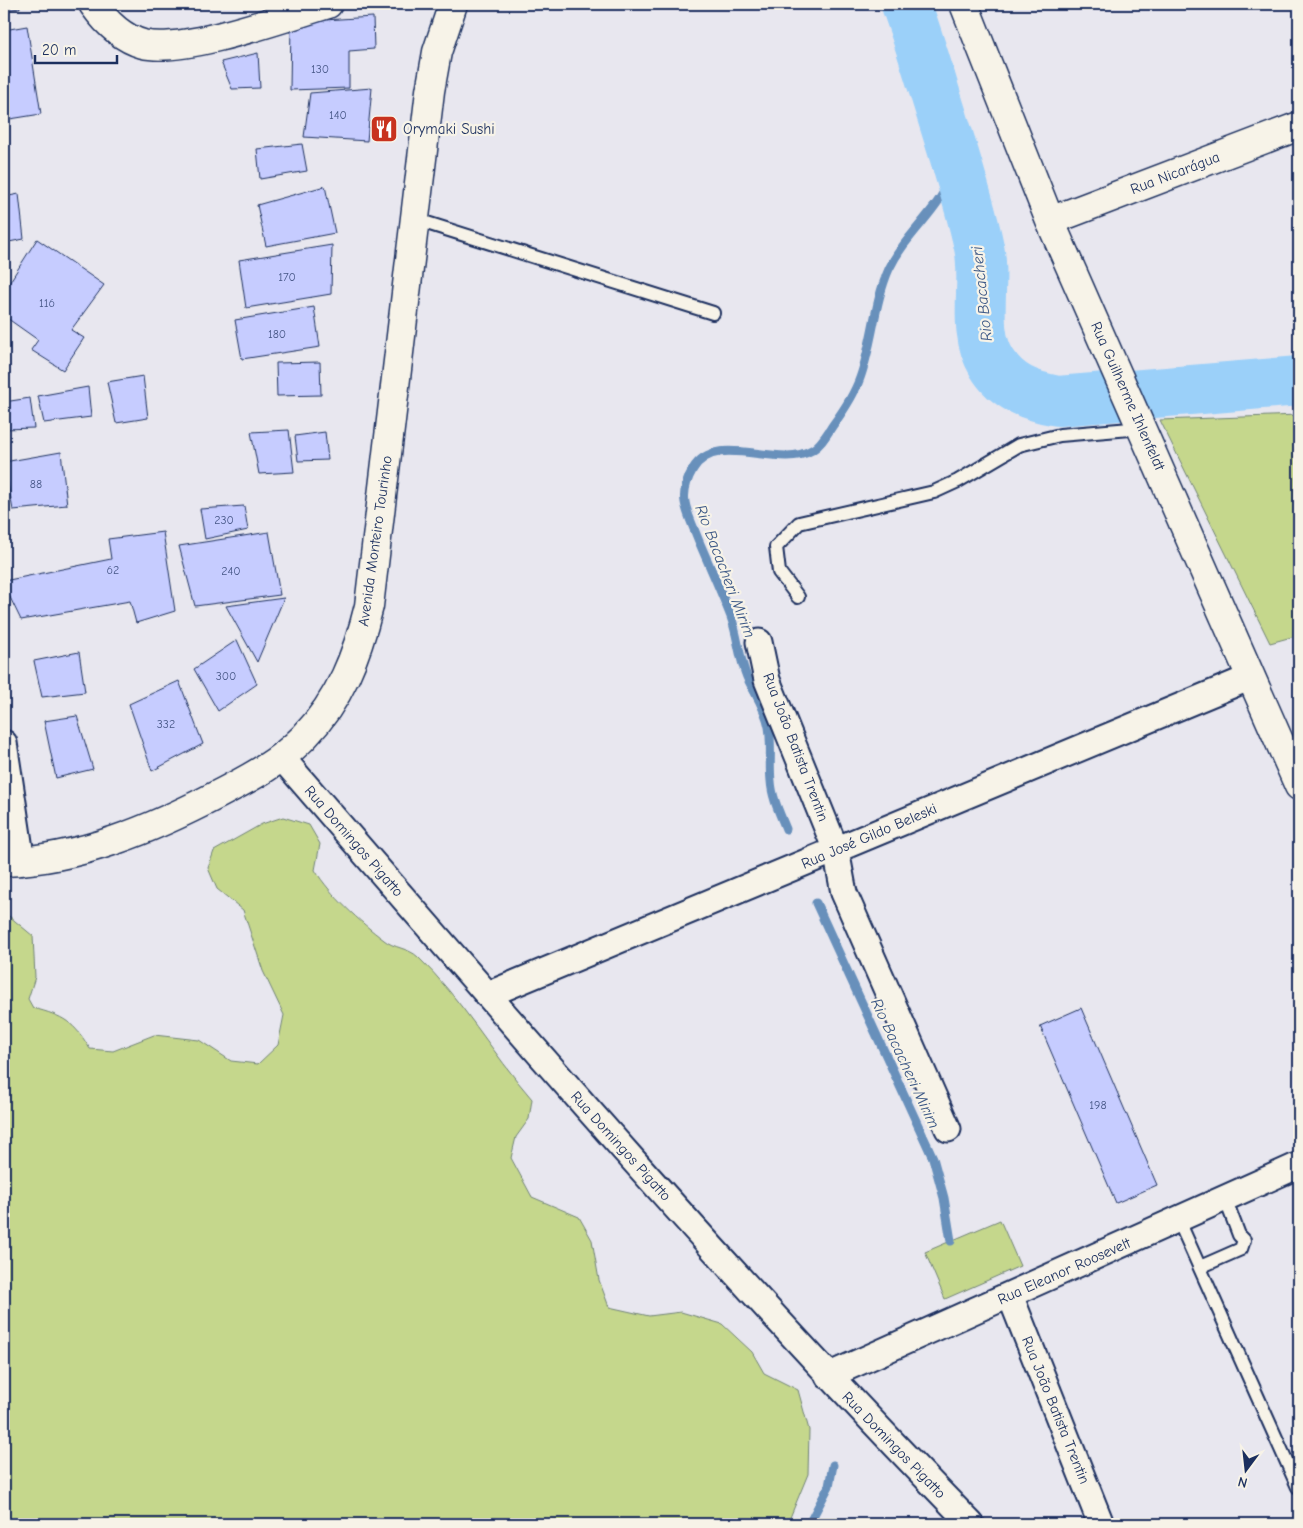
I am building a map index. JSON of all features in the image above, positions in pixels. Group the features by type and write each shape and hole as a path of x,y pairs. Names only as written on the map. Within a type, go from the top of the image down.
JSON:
{"main road":[{"path":"93,4 104,19 124,35 143,44 170,45 205,40 328,4"},
{"name":"Avenida Monteiro Tourinho","path":"13,862 57,857 95,848 141,831 193,808 252,778 282,758 305,737 330,705 346,677 362,633 374,563 414,219 437,52 453,4"},
{"name":"Rua Guilherme Ihlenfeldt","path":"964,4 1050,220 1299,786"},
{"name":"Rua Nicarágua","path":"1050,220 1299,126"}],"street":[{"name":"Rua João Batista Trentin","path":"759,642 767,680 836,850 844,893 948,1129"},
{"name":"Rua José Gildo Beleski","path":"487,995 1251,677"},
{"path":"4,743 13,862"},
{"name":"Rua Domingos Pigatto","path":"282,758 487,995 828,1376 971,1524"},
{"name":"Rua Eleanor Roosevelt","path":"828,1376 1299,1165"},
{"name":"Rua João Batista Trentin","path":"1010,1295 1101,1524"}],"lane":[{"path":"414,219 713,313"},
{"path":"798,597 779,572 776,547 799,523 934,492 958,481 1019,445 1060,435 1142,428"},
{"path":"1200,1267 1241,1249 1243,1245 1244,1240 1239,1236 1225,1198"},
{"path":"1178,1219 1298,1486"}],"green space":[{"path":"1299,415 1299,635 1270,643 1160,420"},
{"path":"283,817 309,825 320,844 315,870 329,889 346,908 375,933 388,943 414,954 434,973 532,1099 529,1119 516,1137 511,1158 532,1197 579,1217 592,1240 599,1280 609,1307 649,1316 681,1312 722,1324 752,1352 764,1373 798,1390 809,1430 808,1474 789,1520 784,1524 4,1524 4,916 9,916 33,936 35,977 28,999 33,1008 53,1014 67,1021 79,1032 90,1049 113,1051 154,1035 199,1040 231,1061 258,1064 278,1045 284,1015 263,971 243,910 217,889 208,868 214,851 262,824"},
{"path":"1000,1220 1020,1266 945,1299 925,1252"}],"building":[{"path":"4,4 19,4 20,8 4,10"},
{"path":"373,17 374,49 349,51 349,88 290,90 291,22"},
{"path":"27,26 41,114 4,120 4,30"},
{"path":"258,53 260,88 232,89 221,62"},
{"path":"372,88 367,141 304,137 310,93"},
{"path":"302,144 307,171 260,179 257,149"},
{"path":"4,164 7,164 9,191 4,192"},
{"path":"325,186 335,233 266,246 257,205"},
{"path":"19,194 24,239 4,243 4,197"},
{"path":"37,239 104,285 71,330 84,338 63,370 31,350 38,340 4,316 4,291"},
{"path":"332,245 331,294 246,308 239,260"},
{"path":"314,307 320,347 242,359 235,320"},
{"path":"320,362 321,395 277,396 276,363"},
{"path":"143,376 148,418 116,423 107,382"},
{"path":"88,387 91,417 44,423 38,396"},
{"path":"30,398 34,428 5,429 4,402"},
{"path":"289,430 294,472 259,474 251,432"},
{"path":"325,432 328,460 298,461 295,436"},
{"path":"61,452 67,505 13,510 4,462"},
{"path":"244,506 248,530 205,539 200,509"},
{"path":"163,532 175,611 136,623 130,601 21,620 4,585 4,581 111,559 108,539"},
{"path":"269,532 280,595 195,606 179,546"},
{"path":"284,598 257,662 226,606"},
{"path":"237,640 257,684 218,711 194,669"},
{"path":"79,652 85,692 42,697 34,661"},
{"path":"179,681 203,744 152,771 129,704"},
{"path":"77,716 93,769 56,778 44,721"},
{"path":"1081,1008 1157,1185 1116,1203 1040,1026"}],"waterway":[{"name":"Rio Bacacheri","path":"906,4 958,167 979,247 981,261 982,336 992,363 1005,379 1020,390 1058,401 1299,381"},
{"name":"Rio Bacacheri Mirim","path":"786,829 773,794 770,774 768,720 747,677 731,617 685,505 685,488 693,469 703,458 717,452 732,451 782,456 798,455 812,450 821,442 845,408 858,384 868,351 880,295 889,269 906,242 934,207 950,180 956,164"},
{"name":"Rio Bacacheri Mirim","path":"816,903 933,1158 944,1198 951,1241"},
{"name":"Rio Bacacheri Mirim","path":"809,1524 829,1486 833,1465"}],"place":[{"name":"Orymaki Sushi","path":"384,129"}]}
